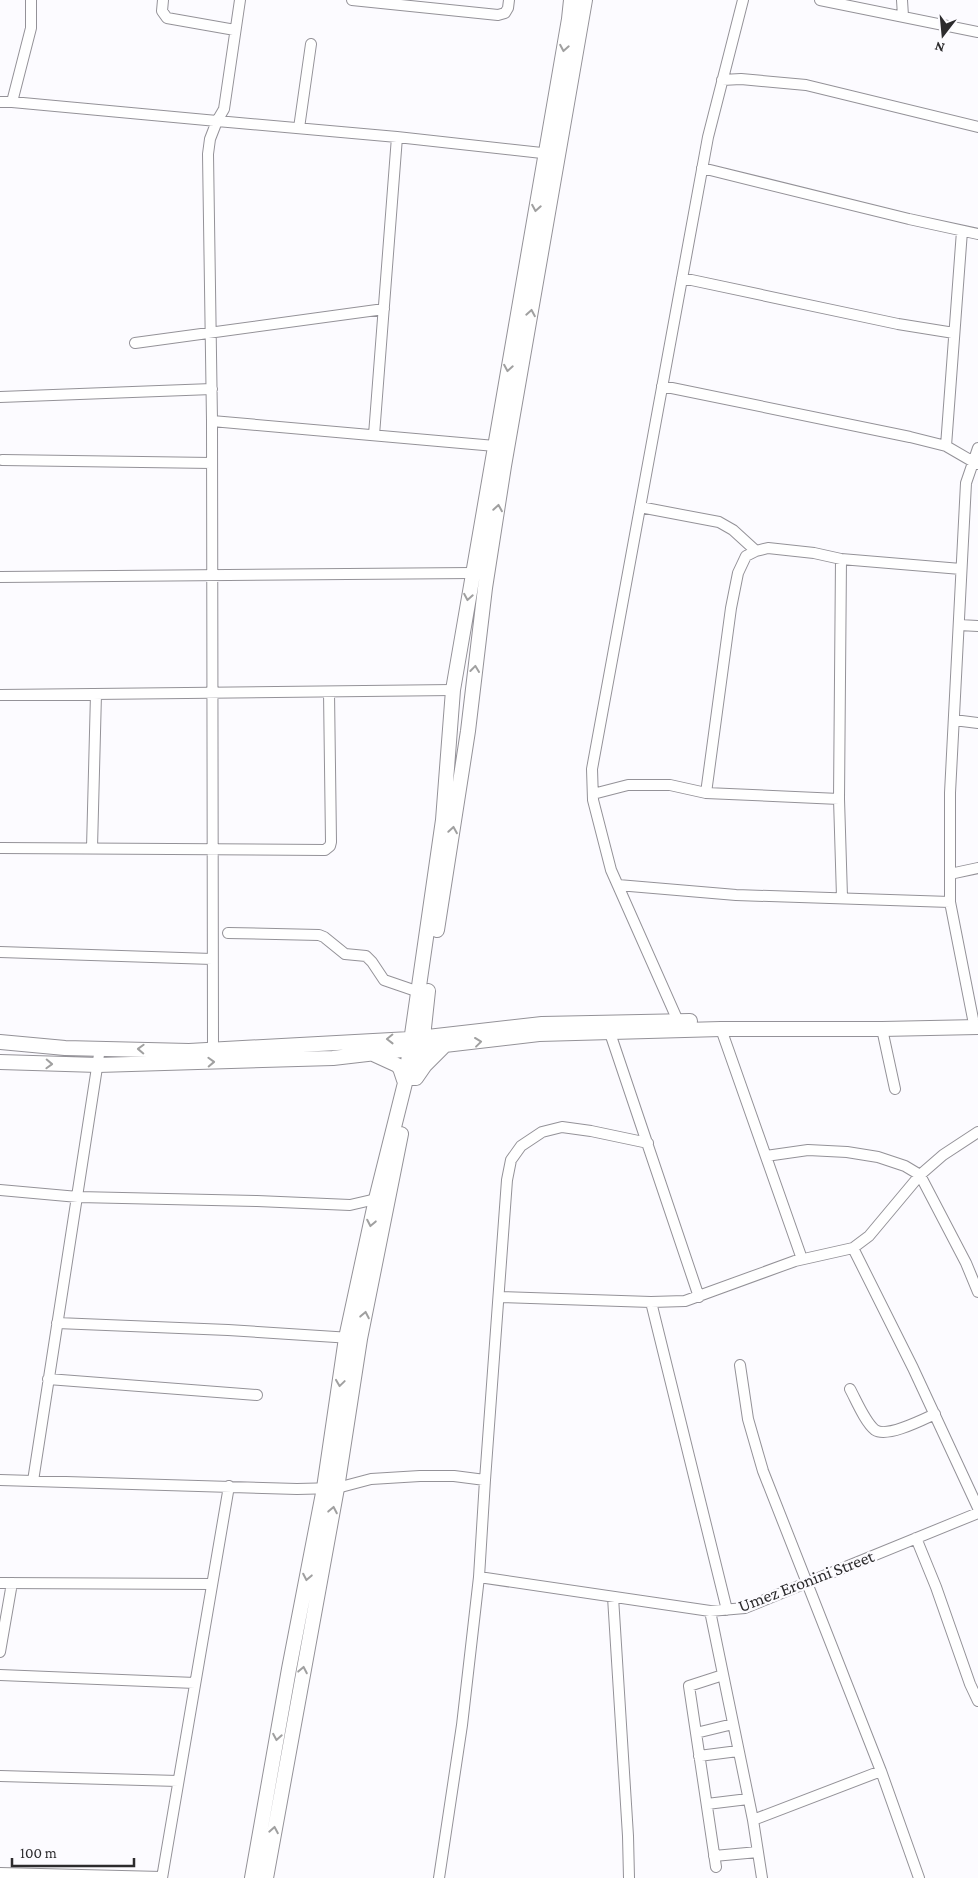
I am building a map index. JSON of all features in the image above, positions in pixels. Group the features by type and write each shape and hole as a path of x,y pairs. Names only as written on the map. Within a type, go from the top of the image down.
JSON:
{"main road":[{"path":"353,1339 426,999 468,731 495,446 571,0"},
{"path":"416,1043 419,992 443,820 453,690 472,574 485,544 504,466 560,156 585,0"},
{"path":"0,1062 98,1065 333,1058 373,1054 416,1043 542,1024 678,1021 976,1022"},
{"path":"0,1042 65,1048 189,1051 416,1043 445,1045 539,1034 721,1029 882,1029 976,1022"},
{"path":"266,1878 376,1199 408,1084 445,1045"},
{"path":"373,1054 397,1065 408,1084"},
{"path":"252,1878 289,1669 330,1488"}],"street":[{"path":"12,102 31,28 32,0"},
{"path":"163,0 162,11 167,18 235,30"},
{"path":"212,1049 212,389 208,154 210,139 224,109 240,0"},
{"path":"352,0 434,5 498,15 505,14 509,0"},
{"path":"678,1021 611,870 593,794 592,769 708,137 743,0"},
{"path":"820,0 978,32"},
{"path":"902,0 903,16"},
{"path":"299,128 311,44"},
{"path":"722,80 741,79 806,85 978,127"},
{"path":"0,102 397,137 560,156"},
{"path":"374,435 397,137"},
{"path":"702,168 978,234"},
{"path":"946,446 962,230"},
{"path":"682,278 898,324 954,333"},
{"path":"135,343 384,309"},
{"path":"662,386 946,446 976,463"},
{"path":"0,397 212,389"},
{"path":"212,421 495,446"},
{"path":"976,1022 950,902 950,793 966,483 976,463 978,448"},
{"path":"2,460 212,463"},
{"path":"640,507 719,522 733,530 756,551"},
{"path":"706,794 731,608 738,573 746,556 768,548 814,553 841,559 961,569"},
{"path":"841,559 839,799 842,897"},
{"path":"0,577 472,574"},
{"path":"959,624 978,626"},
{"path":"0,695 453,690"},
{"path":"0,848 324,850 330,846 329,692"},
{"path":"92,848 96,694"},
{"path":"954,720 978,723"},
{"path":"593,794 628,785 670,785 706,794 839,799"},
{"path":"950,874 978,868"},
{"path":"618,885 736,895 950,902"},
{"path":"228,932 319,935 345,954 366,956 384,980 419,992"},
{"path":"0,952 212,959"},
{"path":"721,1029 802,1259"},
{"path":"882,1029 895,1089"},
{"path":"610,1032 699,1297"},
{"path":"33,1481 100,1048"},
{"path":"439,1878 462,1725 480,1577 485,1480 507,1180 511,1160 521,1146 542,1132 562,1128 591,1131 648,1142"},
{"path":"499,1297 651,1302 686,1301 760,1272 802,1259 853,1248 869,1236 920,1175 942,1155 978,1132"},
{"path":"766,1156 808,1150 847,1152 878,1157 905,1166 920,1175 966,1263 978,1292"},
{"path":"0,1190 78,1197 257,1201 350,1206 376,1199"},
{"path":"853,1248 935,1414 978,1508"},
{"path":"651,1302 727,1610"},
{"path":"57,1323 228,1330 353,1339"},
{"path":"740,1365 748,1419 763,1472 881,1771 919,1878"},
{"path":"48,1378 257,1395"},
{"path":"850,1389 868,1421 875,1430 883,1433 893,1431 935,1414"},
{"path":"0,1480 330,1488 371,1479 410,1476 454,1476 485,1480"},
{"path":"0,1873 162,1877 229,1486"},
{"name":"Umez Eronini Street","path":"480,1577 710,1612 744,1608 978,1513"},
{"path":"916,1538 978,1701"},
{"path":"0,1582 212,1584"},
{"path":"0,1652 12,1583"},
{"path":"613,1597 629,1878"},
{"path":"710,1612 753,1820 762,1878"},
{"path":"0,1675 195,1683"},
{"path":"716,1867 689,1686 723,1675"},
{"path":"696,1733 733,1724"},
{"path":"700,1756 738,1750"},
{"path":"753,1820 881,1771"},
{"path":"0,1776 178,1781"},
{"path":"707,1804 748,1799"},
{"path":"714,1856 758,1852"}]}
